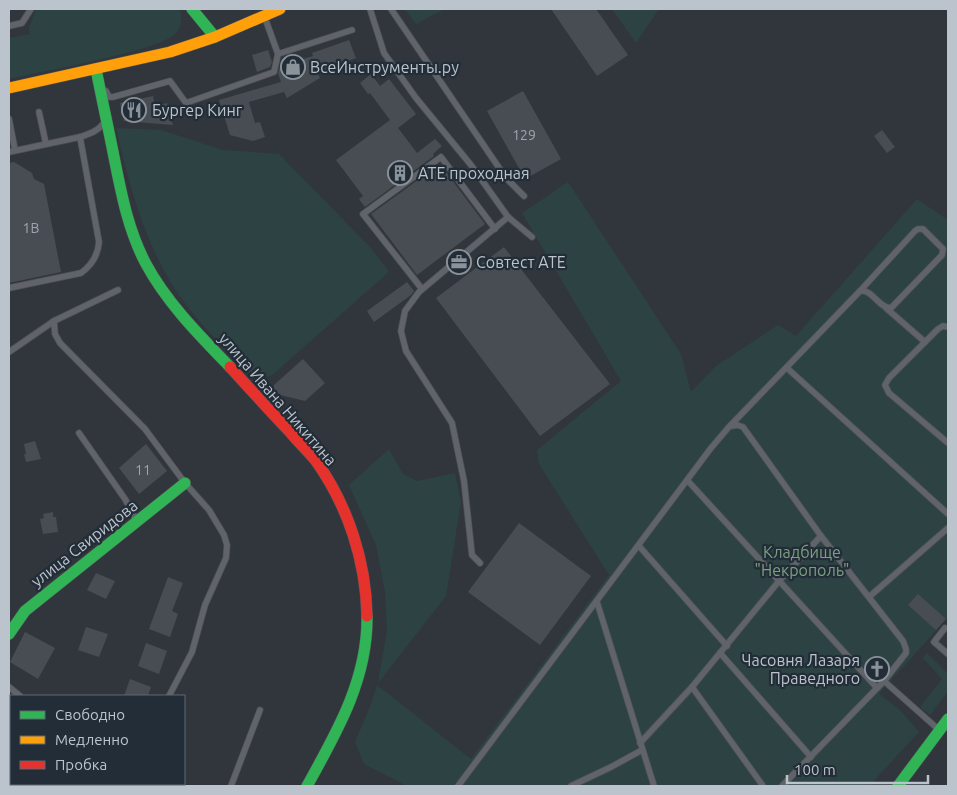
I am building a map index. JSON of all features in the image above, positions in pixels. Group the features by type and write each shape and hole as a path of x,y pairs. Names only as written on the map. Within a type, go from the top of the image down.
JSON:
{"main road":[{"path":"192,9 215,38"},
{"path":"9,88 149,58 215,38 280,9"},
{"name":"улица Ивана Никитина","path":"99,68 106,120 123,202 146,265 168,298 193,328 316,462 334,489 348,518 356,541 363,566 367,597 367,624 363,654 357,684 337,731 307,786"},
{"name":"улица Свиридова","path":"9,634 25,611 185,483"},
{"path":"898,786 948,719"}],"lane":[{"path":"9,26 22,23 31,9"},
{"path":"370,9 384,53 416,98 471,165 508,218 532,237"},
{"path":"391,9 506,178 524,196"},
{"path":"99,68 109,97 170,81 186,103 274,72 278,54 264,16"},
{"path":"278,54 352,30"},
{"path":"39,112 46,144"},
{"path":"9,119 12,151 80,137 100,128 106,120"},
{"path":"9,288 81,272 90,266 98,253 99,242 80,137"},
{"path":"422,290 363,214 441,157 495,229"},
{"path":"480,563 472,555 464,482 452,423 406,351 401,331 405,311 422,290 508,218"},
{"path":"458,786 711,448 728,428 863,291 867,283 915,230 923,230 942,248 943,254 894,306 893,314"},
{"path":"9,352 54,321 118,290"},
{"path":"863,291 925,342"},
{"path":"886,308 894,306"},
{"path":"54,321 55,334 60,343 145,429 185,483 209,510 224,535 227,545 226,558 205,605 192,652 170,695"},
{"path":"948,327 940,327 886,381 886,389 948,443"},
{"path":"787,368 948,514"},
{"path":"741,415 743,427 821,536 903,641 906,649 904,657 884,681 782,786"},
{"path":"728,428 736,424 743,427"},
{"path":"79,433 125,499 138,522"},
{"path":"688,481 877,688"},
{"path":"869,597 948,528"},
{"path":"571,786 611,767 641,747 721,654 779,581 821,536"},
{"path":"639,546 727,646"},
{"path":"597,602 654,786"},
{"path":"945,628 934,642 948,654"},
{"path":"721,654 811,757"},
{"path":"884,681 940,730"},
{"path":"9,687 19,695"},
{"path":"692,687 763,786"},
{"path":"231,786 260,710"}],"green space":[{"path":"36,9 180,9 181,19 175,34 164,41 123,54 9,79 9,38 30,34 29,27"},
{"path":"405,9 445,9 416,24"},
{"path":"612,9 659,9 636,43"},
{"path":"116,128 161,130 223,150 279,154 371,248 389,272 271,376 253,377 197,319 175,290 143,224"},
{"name":"Кладбище \"Некрополь\"","path":"568,182 681,354 691,392 716,366 778,325 796,336 917,199 948,220 948,617 879,694 900,710 919,732 869,786 407,786 364,764 355,742 377,685 471,759 609,575 539,464 537,450 621,381 522,213"},
{"path":"389,449 403,474 417,481 455,473 461,502 446,596 378,683 387,630 385,592 376,545 349,485"},
{"path":"927,653 948,672 948,691 930,715 920,707 942,679 923,658"}],"building":[{"path":"551,9 596,9 628,55 597,76"},
{"path":"349,40 356,58 317,72 320,78 287,98 284,92 249,102 255,123 260,122 265,137 253,141 230,135 219,100 281,82 278,73 280,66 313,56 312,53"},
{"path":"268,50 272,62 270,67 257,72 252,55"},
{"path":"371,74 380,86 389,79 416,114 398,128 417,153 435,139 442,146 433,154 434,156 365,207 359,199 363,196 336,160 390,120 360,83"},
{"path":"523,91 561,159 525,179 487,111"},
{"path":"153,96 155,106 167,103 173,125 124,121 120,103"},
{"path":"882,130 895,147 887,153 874,136"},
{"path":"14,162 32,173 34,179 44,184 61,272 9,283 9,163"},
{"path":"440,164 485,224 417,275 371,214"},
{"path":"504,247 610,384 540,436 436,298"},
{"path":"407,282 414,291 411,295 374,322 367,311"},
{"path":"303,359 325,383 305,401 272,393 274,385"},
{"path":"35,441 41,459 26,462 24,444"},
{"path":"146,444 167,471 139,494 119,468"},
{"path":"53,512 53,517 56,517 58,532 43,534 40,519 44,518 43,514"},
{"path":"519,523 591,576 540,645 468,592"},
{"path":"96,573 115,581 106,599 87,590"},
{"path":"168,577 183,583 172,611 178,614 170,637 149,629"},
{"path":"918,594 946,619 936,630 908,605"},
{"path":"86,627 108,634 99,657 78,650"},
{"path":"25,632 55,648 38,679 10,662"},
{"path":"146,643 167,651 159,674 138,666"},
{"name":"Часовня Лазаря Праведного","path":"876,659 886,669 877,678 867,668"},
{"path":"130,679 151,687 148,695 124,695"}],"traffic: fast":[{"path":"192,9 215,37"},
{"path":"96,69 123,201 140,252 154,278 174,306 230,367"},
{"path":"9,634 25,611 185,483"},
{"path":"307,786 349,704 362,662 367,616"},
{"path":"898,786 948,719"}],"traffic: slow":[{"path":"9,88 170,52 215,37 280,9"}],"traffic: jam":[{"path":"230,367 316,461 337,496 346,515 359,555 366,595 367,616"}],"place":[{"name":"ВсеИнструменты.ру","path":"293,67"},
{"name":"Бургер Кинг","path":"134,110"},
{"name":"АТЕ проходная","path":"400,173"},
{"name":"Совтест АТЕ","path":"459,262"},
{"name":"Часовня Лазаря Праведного","path":"877,669"}]}
